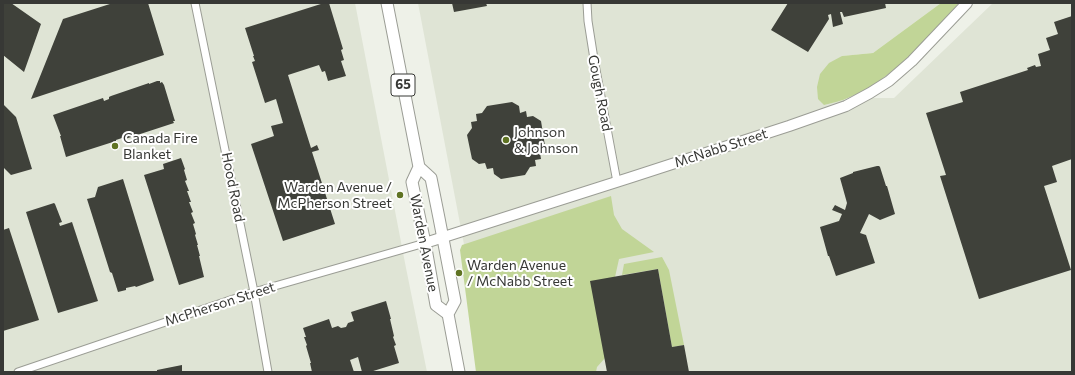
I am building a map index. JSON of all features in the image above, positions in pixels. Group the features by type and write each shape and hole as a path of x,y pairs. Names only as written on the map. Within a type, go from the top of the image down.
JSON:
{"main road":[{"name":"Warden Avenue","path":"387,3 419,167 412,182 436,305 448,314"},
{"name":"Warden Avenue","path":"419,167 431,178 455,301 448,314 459,372"}],"street":[{"name":"Hood Road","path":"195,3 254,292 268,372"},
{"name":"Gough Road","path":"588,3 588,21 594,59 617,182"},
{"name":"McNabb Street","path":"425,243 617,182 846,106 889,81 912,62 966,3"},
{"name":"McPherson Street","path":"18,372 254,292 425,243"}],"shaded area":[{"path":"3,3 355,3 427,372 3,372"},
{"path":"418,3 941,3 873,53 842,56 824,105 850,98 894,98 993,3 1072,3 1072,372 486,372 466,255"}],"green space":[{"path":"941,3 959,3 909,56 881,80 866,89 837,102 824,105 818,99 817,87 820,74 829,63 842,56 873,53"},
{"path":"611,196 614,215 622,229 654,252 619,259 615,277 605,358 597,367 596,372 476,372 460,250 462,245"},
{"path":"662,257 669,270 684,345 672,347 658,269 622,275 624,264"}],"building":[{"path":"3,3 11,3 41,24 24,72 3,55"},
{"path":"113,3 148,3 164,55 31,99 63,19"},
{"path":"324,3 329,3 343,49 341,50 344,60 341,61 346,76 328,81 325,71 322,72 319,65 288,75 311,148 317,145 319,150 312,152 335,224 283,241 251,144 274,136 271,126 283,123 276,99 265,103 252,62 255,61 254,56 245,28"},
{"path":"452,3 486,3 487,6 454,12"},
{"path":"788,3 885,3 886,8 844,17 842,12 840,12 843,24 833,27 831,14 828,15 829,19 808,52 771,30"},
{"path":"1072,16 1072,159 1052,166 1057,182 1044,186 1071,270 979,299 940,176 946,175 926,113 963,102 960,92 1028,70 1027,68 1035,65 1036,67 1041,66 1038,54 1050,50 1046,38 1058,34 1054,22"},
{"path":"160,81 160,83 162,82 164,85 175,121 173,121 174,123 122,140 122,138 66,157 61,136 53,115 103,98 104,101 109,99 111,96"},
{"name":"Johnson & Johnson","path":"512,102 519,106 520,113 526,111 527,117 533,116 541,121 545,146 540,153 541,159 535,160 536,166 530,167 525,175 501,179 494,174 493,168 487,169 485,163 479,164 472,159 467,135 472,128 471,122 477,121 476,114 482,113 487,106"},
{"path":"3,104 16,117 32,169 11,175 3,167"},
{"path":"181,158 185,169 187,180 185,181 189,191 187,191 193,212 191,213 195,223 193,224 204,277 179,285 144,175 164,169 163,164"},
{"path":"877,166 880,167 895,214 880,220 869,214 860,233 866,235 875,263 836,276 828,256 820,227 839,221 842,214 832,210 835,205 845,210 847,203 840,178 853,172"},
{"path":"123,179 154,280 136,287 126,288 126,290 118,292 112,273 110,272 87,199 95,197 98,187"},
{"path":"54,203 62,222 59,223 60,226 72,222 98,301 58,313 26,212"},
{"path":"9,228 39,320 3,331 3,230"},
{"path":"658,269 672,347 684,345 689,372 607,372 590,281"},
{"path":"386,301 396,345 394,346 399,363 370,372 362,372 358,357 350,360 354,372 312,372 303,328 329,319 332,328 338,326 341,328 346,327 348,323 354,321 351,312"},
{"path":"182,365 182,372 157,372 157,370"}],"place":[{"name":"Johnson & Johnson","path":"506,140"},
{"name":"Canada Fire Blanket","path":"115,146"},
{"name":"Warden Avenue / McPherson Street","path":"400,195"},
{"name":"Warden Avenue / McNabb Street","path":"459,273"}]}
